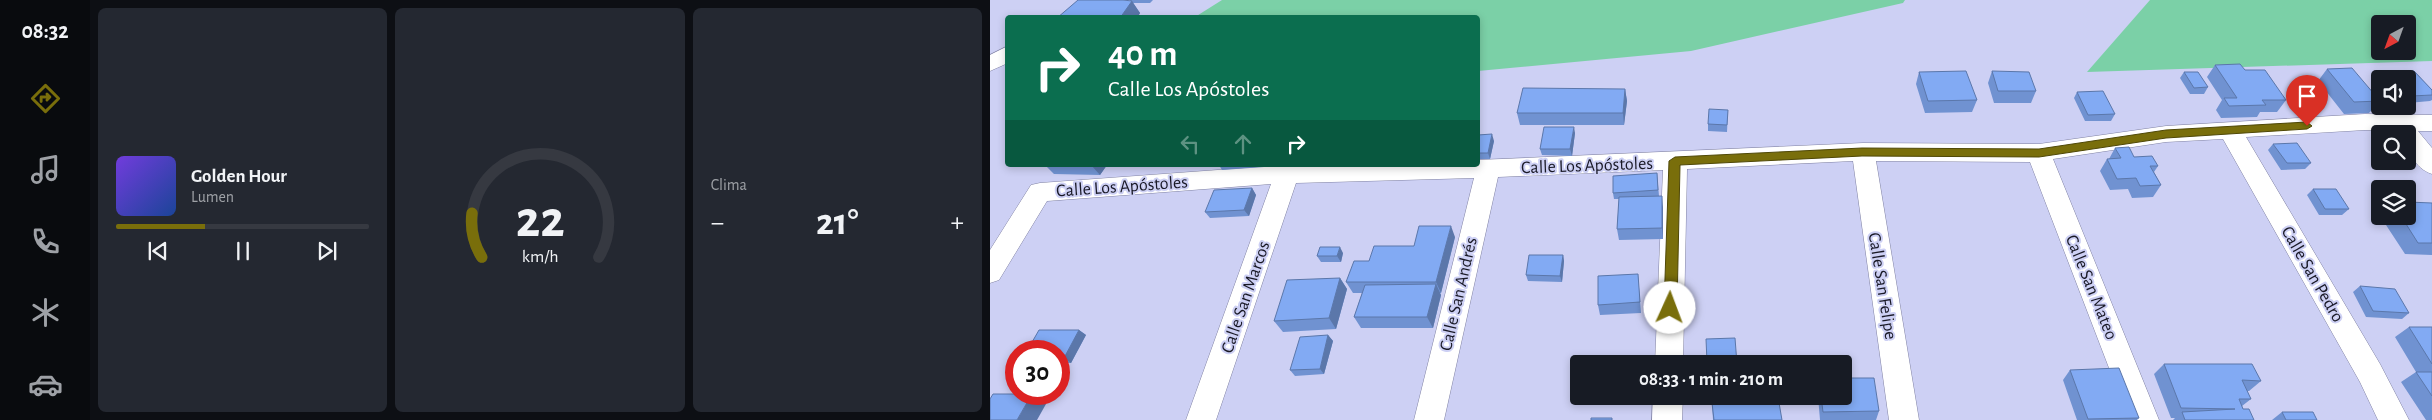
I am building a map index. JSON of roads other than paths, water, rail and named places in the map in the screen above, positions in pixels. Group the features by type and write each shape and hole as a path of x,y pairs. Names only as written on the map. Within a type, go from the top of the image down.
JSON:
{"street":[{"path":"990,64 1005,54"},
{"name":"Calle Los Apóstoles","path":"990,272 1040,192 1287,174 1488,169 1862,152 2039,153 2166,134 2365,122 2380,125"},
{"name":"Calle Los Apóstoles","path":"2416,127 2432,123"},
{"name":"Calle San Pedro","path":"2230,130 2370,373 2394,420"},
{"path":"2416,145 2432,165"},
{"name":"Calle San Felipe","path":"1862,152 1904,420"},
{"name":"Calle San Mateo","path":"2039,153 2144,420"},
{"path":"1669,355 1675,161"},
{"name":"Calle San Andrés","path":"1429,420 1488,169"},
{"name":"Calle San Marcos","path":"1201,420 1287,174"},
{"path":"1667,420 1668,405"}]}
